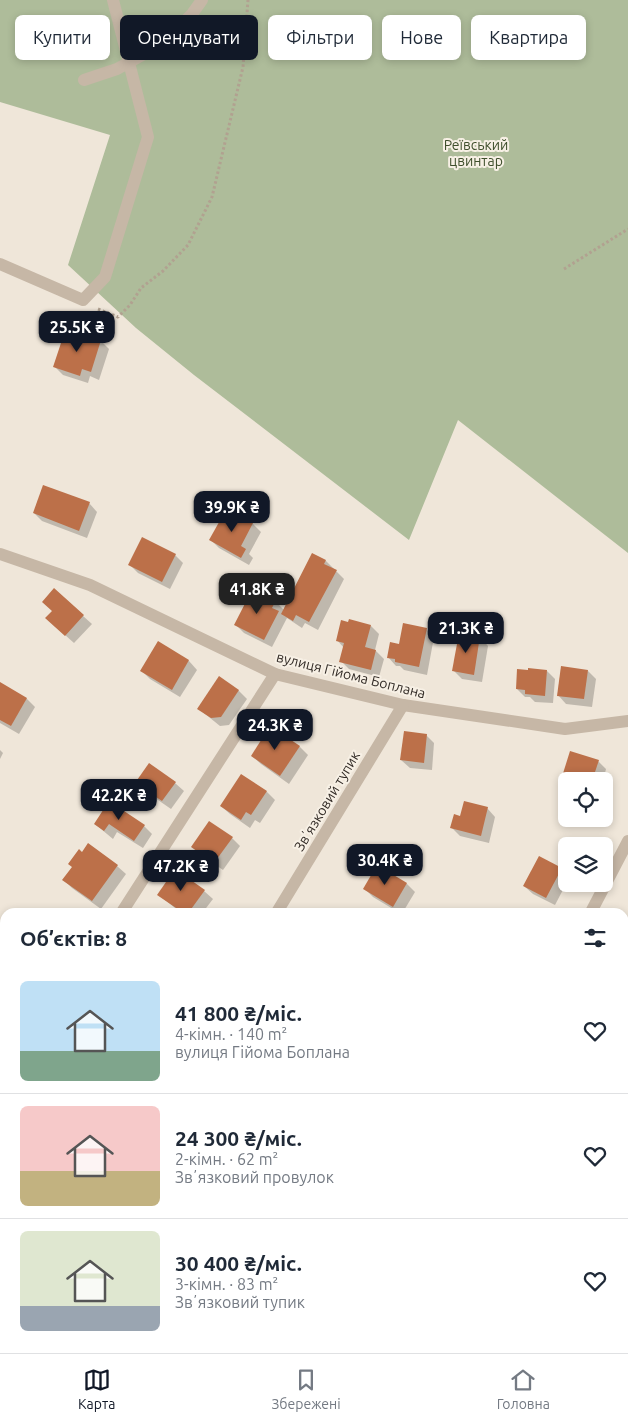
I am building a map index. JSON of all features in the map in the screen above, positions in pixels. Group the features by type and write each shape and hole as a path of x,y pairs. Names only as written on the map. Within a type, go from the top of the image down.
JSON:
{"street":[{"path":"0,264 84,300 105,277 148,137 113,0"},
{"path":"84,80 117,68 162,44 192,14 202,0"},
{"name":"вулиця Гійома Боплана","path":"0,554 90,585 276,674 403,705 566,729 628,721"},
{"path":"125,908 276,674"},
{"name":"Звʼязковий тупик","path":"279,908 403,705"},
{"path":"593,908 628,841"}],"path":[{"path":"84,300 100,310 118,317 130,305 141,288 163,271 188,245 212,197 223,157 243,67 248,0"},
{"path":"564,269 628,229"}],"green space":[{"name":"Реївський цвинтар","path":"0,0 628,0 628,553 458,420 409,540 194,375 136,328 68,265 110,135 0,102"}],"building":[{"path":"66,328 101,340 91,372 82,369 80,376 53,367"},
{"path":"43,485 90,502 79,531 33,513"},
{"path":"227,508 253,523 241,546 246,549 241,558 209,540"},
{"path":"142,537 176,554 162,582 128,565"},
{"path":"312,553 326,560 324,564 337,570 309,622 296,615 293,621 281,614"},
{"path":"54,588 84,615 65,636 45,618 52,611 42,602"},
{"path":"253,588 276,600 272,608 279,611 264,640 234,625"},
{"path":"349,619 371,625 365,647 376,650 371,670 339,662 344,643 336,641 341,620 348,622"},
{"path":"403,623 427,628 419,667 395,662 395,659 387,658 390,642 399,644"},
{"path":"459,633 480,636 474,675 452,671"},
{"path":"158,641 189,660 172,690 140,671"},
{"path":"561,666 588,670 584,699 557,696"},
{"path":"528,668 547,670 545,696 525,694 525,690 516,689 517,669 528,670"},
{"path":"219,676 239,690 221,717 211,718 197,709"},
{"path":"0,682 27,698 11,726 0,720"},
{"path":"270,726 300,746 280,776 251,756"},
{"path":"404,731 427,734 424,763 400,760"},
{"path":"570,751 599,760 595,772 563,772"},
{"path":"149,763 176,782 162,801 135,783"},
{"path":"241,774 267,791 251,815 246,812 241,820 220,806"},
{"path":"109,801 145,825 134,841 109,824 104,831 94,824"},
{"path":"464,801 488,807 481,836 450,828 454,814 460,816"},
{"path":"209,821 233,837 214,863 191,847"},
{"path":"88,843 118,865 92,901 62,880 72,867 68,864 79,849 82,852"},
{"path":"539,856 558,866 558,876 546,898 523,886"},
{"path":"377,865 407,883 393,907 363,889"},
{"path":"175,869 205,890 192,908 176,908 157,895"}]}
